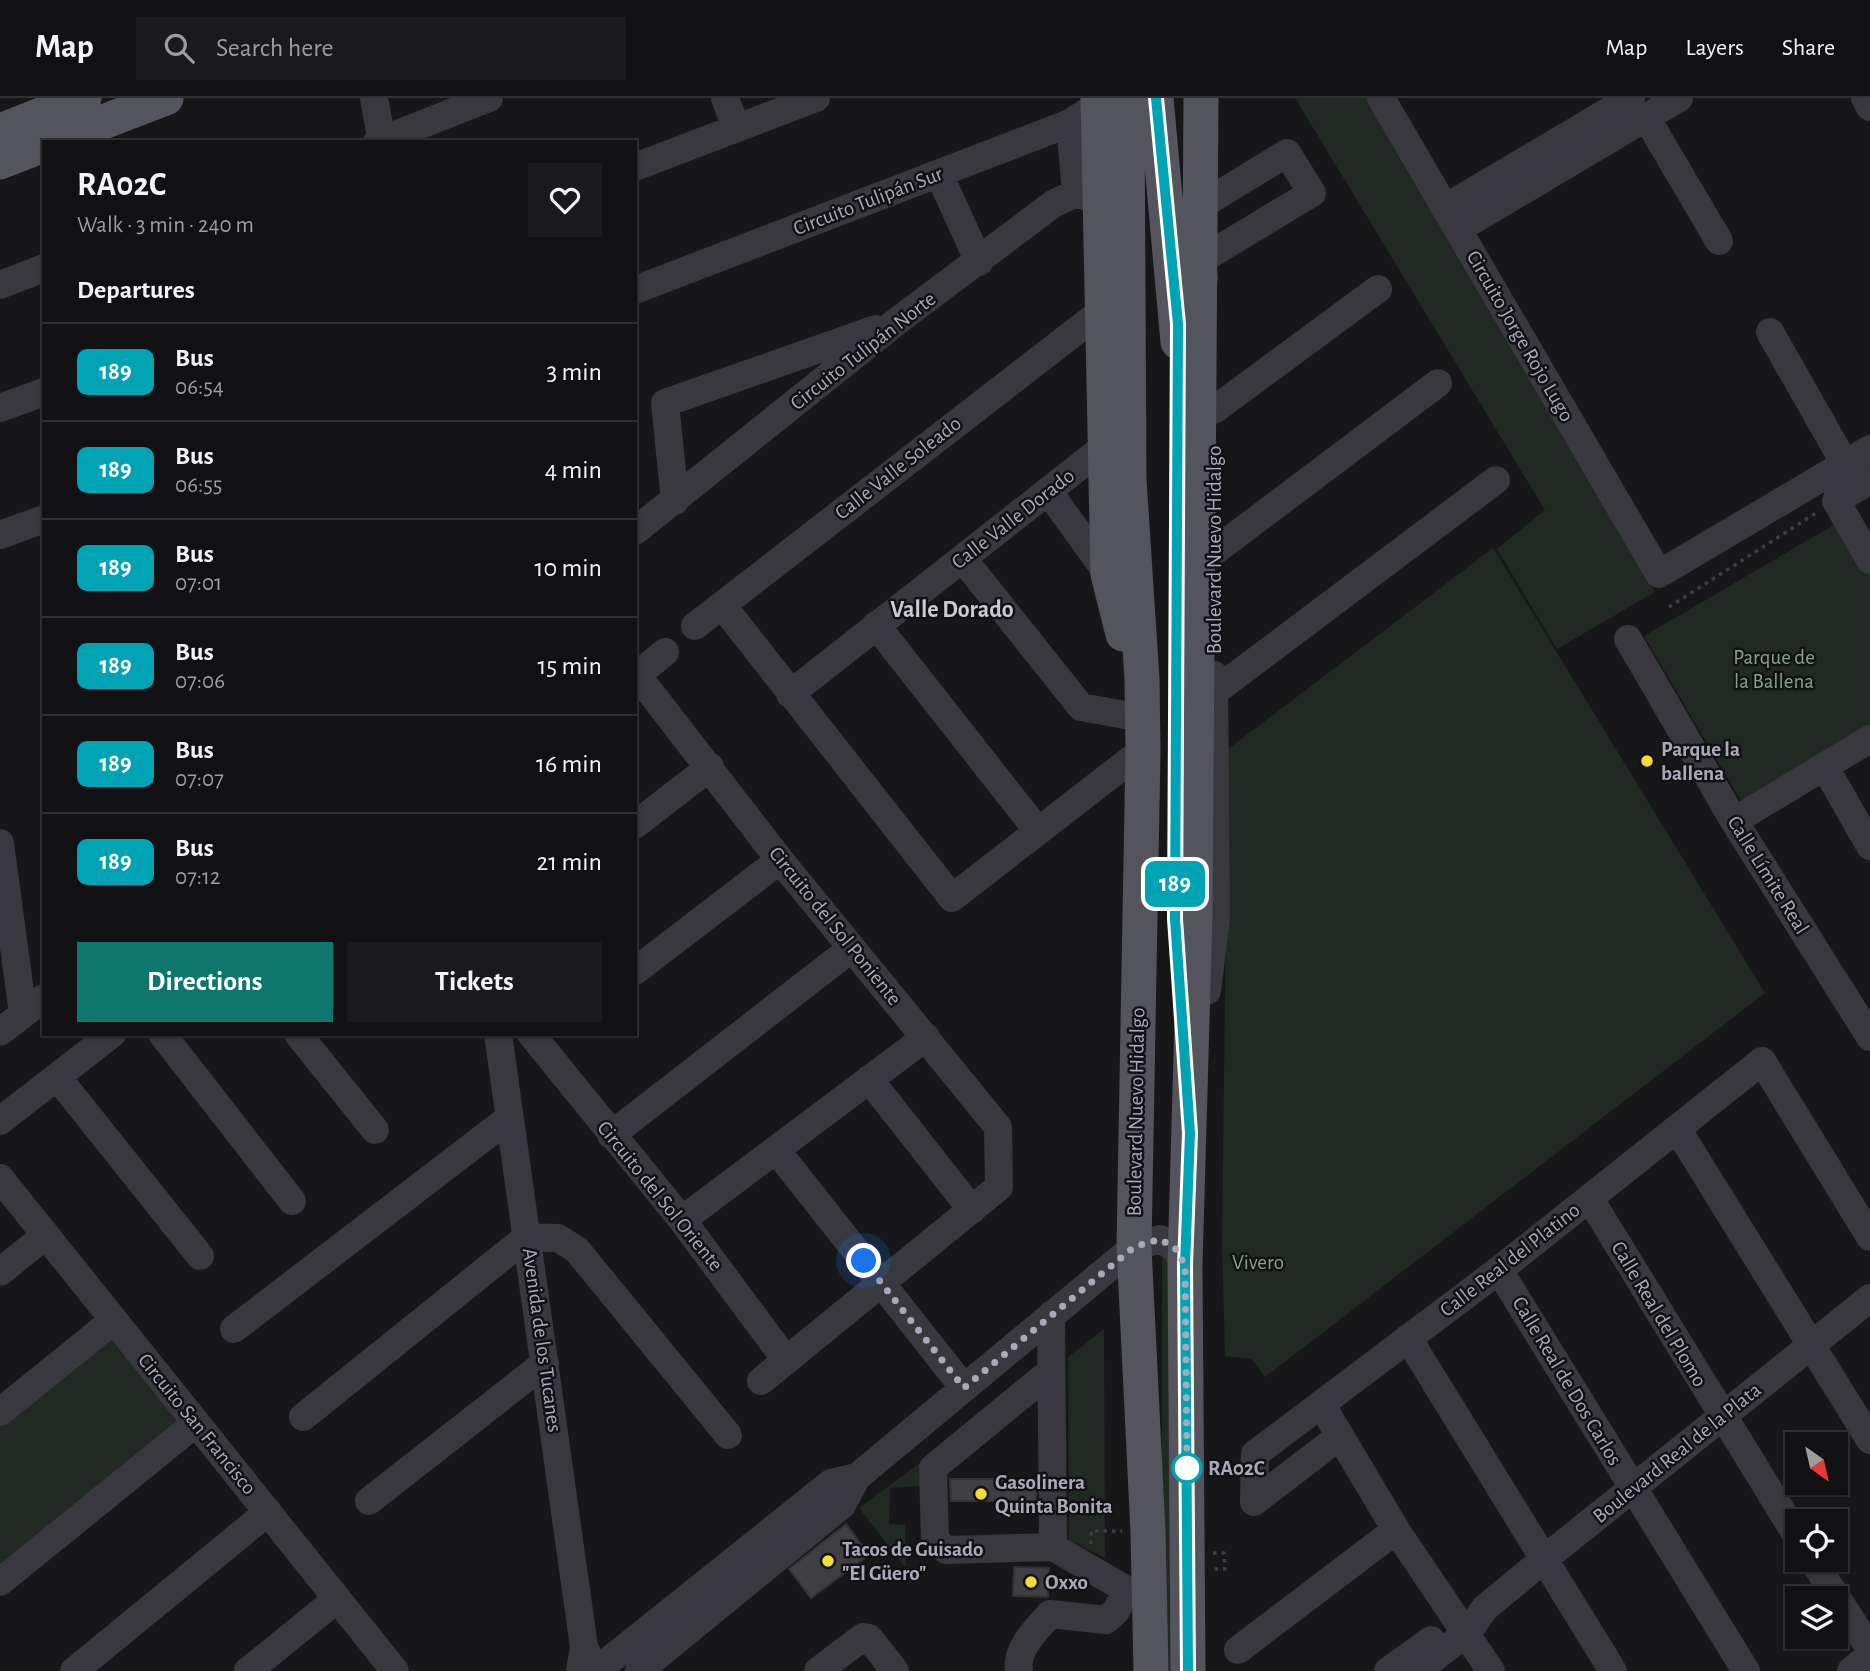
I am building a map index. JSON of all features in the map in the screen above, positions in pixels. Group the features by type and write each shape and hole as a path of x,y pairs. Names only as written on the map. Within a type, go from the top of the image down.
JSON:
{"main road":[{"path":"0,131 84,98"},
{"path":"57,140 166,98"},
{"name":"Boulevard Nuevo Hidalgo","path":"1156,98 1178,324 1175,919 1190,1133"},
{"name":"Boulevard Nuevo Hidalgo","path":"1151,1671 1138,1594 1134,1247 1142,679 1149,488 1150,327 1174,98"},
{"name":"Boulevard Nuevo Hidalgo","path":"1188,1671 1185,1265 1190,1133 1202,205 1201,98"},
{"path":"1098,106 1088,197 1101,312 1108,574 1120,626 1142,679"},
{"name":"Boulevard Nuevo Hidalgo","path":"1098,106 1129,480 1142,679"},
{"path":"0,162 42,146"}],"street":[{"path":"374,98 380,140"},
{"path":"383,140 489,98"},
{"path":"725,98 736,128"},
{"path":"637,166 816,98"},
{"name":"Circuito Jorge Rojo Lugo","path":"1381,98 1659,574 1845,464"},
{"path":"1452,218 1638,107 1679,98"},
{"path":"1865,98 1870,107"},
{"name":"Circuito Tulipán Sur","path":"637,289 940,174 1098,106"},
{"path":"1638,107 1719,241"},
{"path":"1201,260 1312,193 1287,153 1202,205"},
{"path":"940,174 979,262"},
{"name":"Circuito Tulipán Norte","path":"637,530 895,323 1053,204 1088,197"},
{"name":"Boulevard Nuevo Hidalgo","path":"1190,1133 1216,919 1213,332 1201,260"},
{"path":"0,285 42,269"},
{"path":"1214,410 1378,289"},
{"name":"Calle Valle Soleado","path":"695,626 1101,312"},
{"path":"675,501 665,403 895,323"},
{"path":"1770,332 1845,464 1870,449"},
{"path":"1215,551 1438,383"},
{"path":"0,408 42,393"},
{"name":"Calle Valle Dorado","path":"790,694 1104,447"},
{"path":"1214,692 1496,480"},
{"path":"1870,480 1836,501 1870,560"},
{"path":"1048,491 1108,574"},
{"path":"0,535 42,520"},
{"path":"722,605 951,898 1038,831 1142,734 1081,707 963,559"},
{"path":"876,625 1038,831"},
{"name":"Calle Límite Real","path":"1628,639 1734,821 1870,1037"},
{"path":"637,675 664,652"},
{"name":"Circuito del Sol Poniente","path":"637,677 710,766 780,860 998,1127 999,1187 972,1210"},
{"path":"1734,821 1870,739"},
{"path":"637,823 710,766"},
{"path":"1825,767 1870,846"},
{"path":"0,843 34,1006 0,1032"},
{"path":"637,969 780,860"},
{"path":"611,1135 852,948"},
{"path":"0,1121 110,1036"},
{"path":"164,1036 292,1201"},
{"path":"300,1036 375,1130"},
{"name":"Avenida de los Tucanes","path":"498,1036 589,1665"},
{"path":"682,1220 926,1037"},
{"name":"Circuito del Sol Oriente","path":"541,1038 611,1135 682,1220 786,1360"},
{"name":"Calle Real del Platino","path":"1340,1436 1254,1502 1255,1454 1499,1270 1762,1061 1870,1237"},
{"path":"58,1078 200,1256"},
{"path":"761,1381 972,1210 869,1079"},
{"path":"234,1329 509,1118"},
{"path":"1678,1130 1870,1440"},
{"path":"777,1151 964,1388"},
{"name":"Circuito San Francisco","path":"0,1178 395,1671"},
{"name":"Calle Real del Plomo","path":"1590,1199 1721,1417 1785,1517"},
{"path":"0,1272 46,1235"},
{"path":"303,1417 527,1237 558,1238 577,1250 728,1435"},
{"path":"639,1671 842,1504 857,1477 1134,1247 1160,1239 1175,1248 1185,1265"},
{"name":"Calle Real de Dos Carlos","path":"1499,1270 1746,1671"},
{"name":"Boulevard Real de la Plata","path":"1417,1671 1463,1626 1543,1560 1870,1298"},
{"path":"1051,1315 1053,1547"},
{"path":"0,1412 114,1320"},
{"path":"1408,1338 1613,1671"},
{"path":"369,1501 545,1363"},
{"path":"1019,1671 1018,1665 1028,1639 1050,1614 1106,1620 1138,1594 1053,1547 946,1550 935,1540 933,1468 1051,1371"},
{"path":"1321,1404 1396,1530 1491,1671"},
{"path":"0,1582 196,1423"},
{"path":"589,1665 831,1483 857,1477"},
{"path":"74,1671 268,1512"},
{"path":"1238,1650 1396,1530"},
{"path":"1820,1572 1870,1649"},
{"path":"248,1671 337,1599"},
{"name":"Boulevard Real de la Plata","path":"1388,1671 1463,1626"},
{"path":"818,1671 863,1637 869,1638 895,1671"},
{"path":"1851,1671 1870,1655"}],"path":[{"path":"1669,607 1836,501"},
{"path":"1224,1553 1225,1569"}],"green space":[{"path":"1295,98 1367,98 1655,592 1557,649 1497,549 1545,510"},
{"name":"Parque de la Ballena","path":"1844,519 1870,563 1870,729 1743,804 1644,636"},
{"name":"Vivero","path":"1493,548 1765,993 1265,1377 1252,1359 1225,1356 1222,1241 1228,749"},
{"path":"1170,1251 1182,1671 1162,1671 1162,1255"},
{"path":"1104,1329 1105,1558 1069,1540 1068,1357"},
{"path":"115,1336 182,1422 0,1570 0,1425"},
{"path":"1005,1400 923,1486 890,1488 889,1524 905,1525 906,1568 859,1508"}],"building":[{"path":"950,1479 1036,1479 1036,1501 951,1501"},
{"name":"Tacos de Guisado \"El Güero\"","path":"846,1524 869,1555 811,1598 789,1569"},
{"name":"Oxxo","path":"1014,1567 1049,1568 1048,1597 1013,1596"}],"bus line":[{"name":"189","path":"1156,98 1178,324 1175,919 1190,1133 1185,1265 1188,1671"}],"place":[{"name":"Parque la ballena","path":"1647,761"},
{"name":"RA02C","path":"1187,1468"},
{"name":"Gasolinera Quinta Bonita","path":"981,1494"},
{"name":"Tacos de Guisado \"El Güero\"","path":"828,1561"},
{"name":"Oxxo","path":"1031,1582"}],"district":[{"name":"Valle Dorado","path":"952,610"}],"route":[{"path":"864,1261 964,1388 1134,1247 1146,1241 1160,1239 1175,1248 1185,1265 1187,1468"}]}
